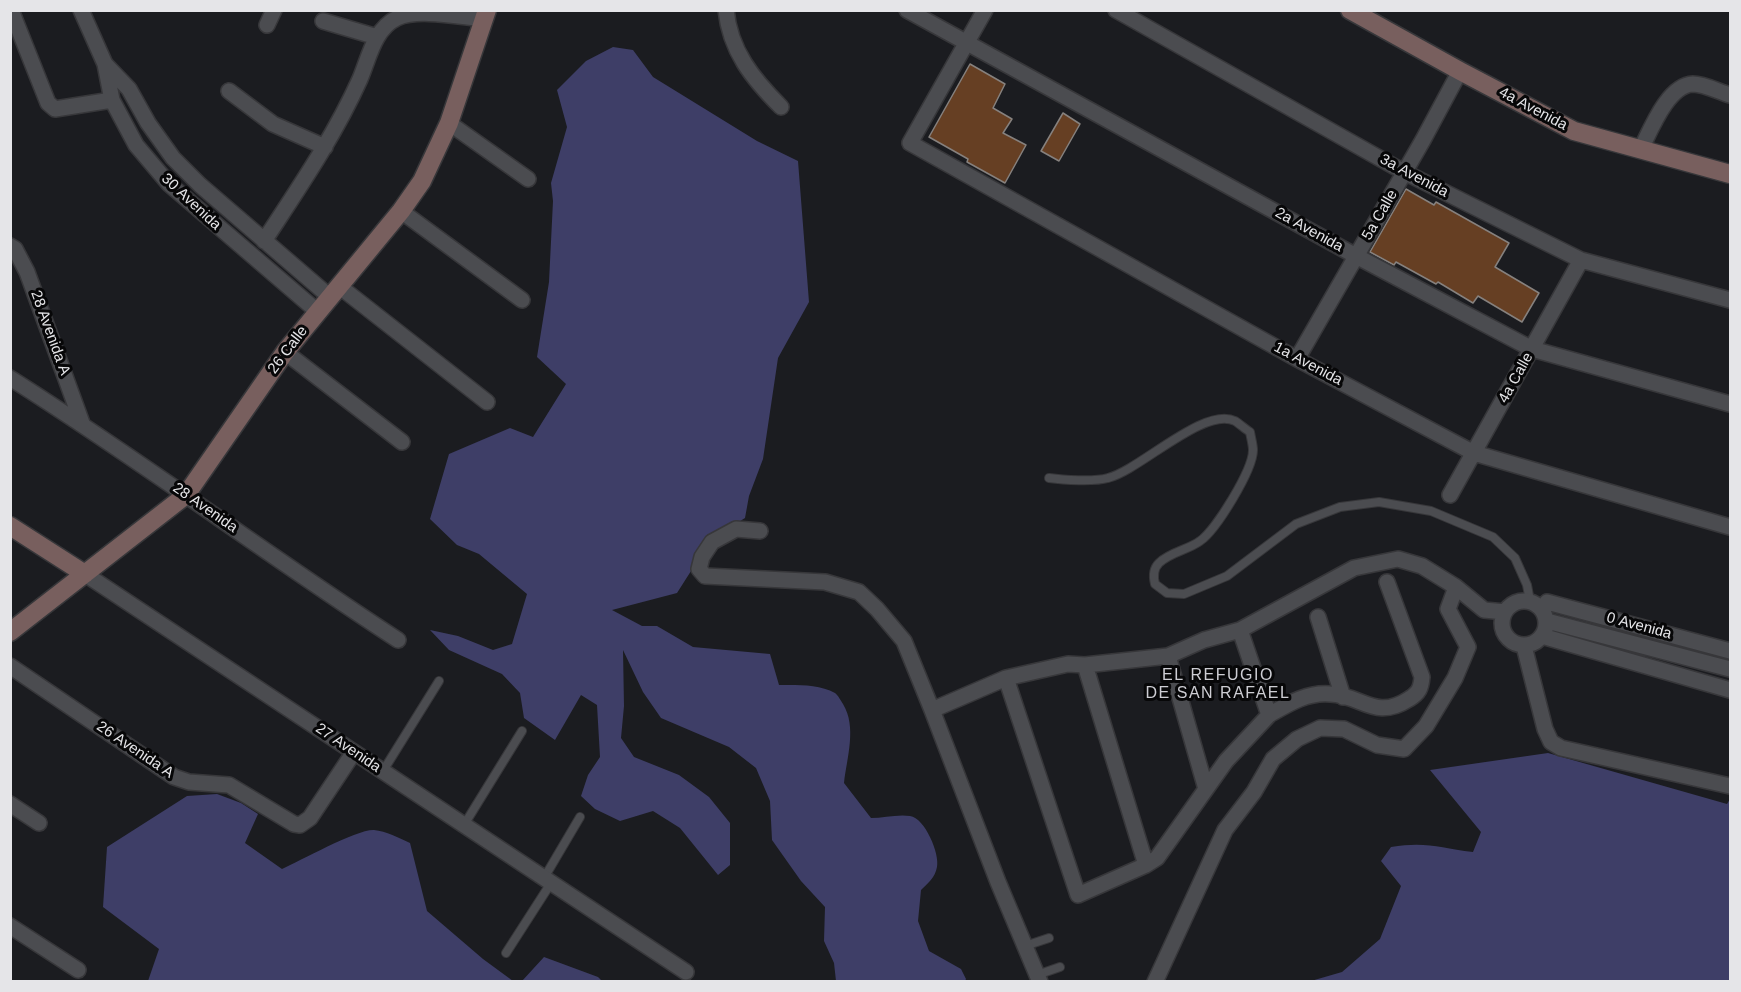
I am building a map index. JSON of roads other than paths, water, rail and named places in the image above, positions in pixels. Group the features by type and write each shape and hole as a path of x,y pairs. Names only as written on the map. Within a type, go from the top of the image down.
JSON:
{"street":[{"path":"11,10 48,103 55,109 112,100"},
{"name":"30 Avenida","path":"81,10 105,63 112,100 136,145 169,184 318,312"},
{"path":"267,25 274,10"},
{"path":"726,10 727,23 737,52 748,72 781,107"},
{"name":"2a Avenida","path":"907,10 1356,256 1532,349 1731,404"},
{"path":"966,43 985,10"},
{"name":"3a Avenida","path":"1116,10 1404,172 1581,260 1731,300"},
{"name":"4a Avenida","path":"1350,10 1574,131 1731,174"},
{"path":"264,241 325,147 360,80 376,37 388,24 408,15 485,15"},
{"name":"26 Calle","path":"10,632 186,495 285,352 401,211 422,181 449,123 485,15"},
{"path":"323,21 376,37"},
{"name":"1a Avenida","path":"966,43 910,143 1297,359 1474,453 1731,527"},
{"name":"30 Avenida","path":"105,63 129,90 148,123 173,158 200,186 264,241 487,402"},
{"name":"5a Calle","path":"1297,359 1460,71"},
{"path":"1641,148 1669,98 1680,87 1694,84 1731,95"},
{"path":"229,91 273,124 325,147"},
{"path":"449,123 528,179"},
{"path":"401,211 522,300"},
{"name":"28 Avenida A","path":"10,246 15,249 27,272 82,423"},
{"name":"4a Calle","path":"1450,495 1581,260"},
{"path":"285,352 402,442"},
{"name":"28 Avenida","path":"10,378 82,423 398,640"},
{"name":"27 Avenida","path":"10,526 686,972"},
{"path":"760,531 736,529 711,542 699,569 705,576 825,582 859,592 904,641 1038,978"},
{"path":"932,710 1006,678 1068,664 1085,665 1168,656 1204,640 1240,630 1354,568 1398,559 1422,566 1456,586 1484,610 1505,612"},
{"path":"1006,678 1078,895 1157,858 1226,761 1269,715 1299,698 1330,694 1382,709 1397,707 1416,694 1421,687 1422,676 1387,582"},
{"path":"1155,981 1225,830 1254,792 1273,759 1298,739 1320,728 1344,729 1377,745 1404,749 1426,726 1455,678 1468,648 1448,609 1456,586"},
{"path":"1520,600 1530,601 1544,612 1547,621 1542,636 1535,643 1524,646 1508,638 1503,630 1502,621 1511,604 1520,600"},
{"name":"0 Avenida","path":"1547,602 1731,651"},
{"path":"1318,617 1344,697"},
{"path":"1547,621 1731,669"},
{"path":"1240,630 1269,715"},
{"path":"1542,636 1731,690"},
{"path":"1610,656 1615,639"},
{"path":"1524,646 1534,690 1551,742 1561,748 1731,786"},
{"path":"1657,669 1661,650"},
{"path":"1168,656 1206,789"},
{"path":"1085,665 1146,865"},
{"name":"26 Avenida A","path":"10,666 174,777 189,782 229,785 294,824 300,825 310,818 354,752"},
{"path":"10,804 39,823"},
{"path":"10,926 78,970"}],"lane":[{"path":"1049,478 1061,480 1109,478 1184,433 1211,420 1234,420 1250,432 1254,452 1246,474 1218,521 1202,540 1157,564 1153,574 1155,584 1167,593 1185,594 1227,576 1296,524 1340,507 1379,502 1431,511 1493,537 1515,558 1527,585 1530,601"},
{"path":"383,771 439,681"},
{"path":"464,825 522,731"},
{"path":"506,953 580,818"},
{"path":"1024,946 1049,938"},
{"path":"1038,978 1060,966"}],"district":[{"name":"EL REFUGIO DE SAN RAFAEL","path":"1218,685"}]}
